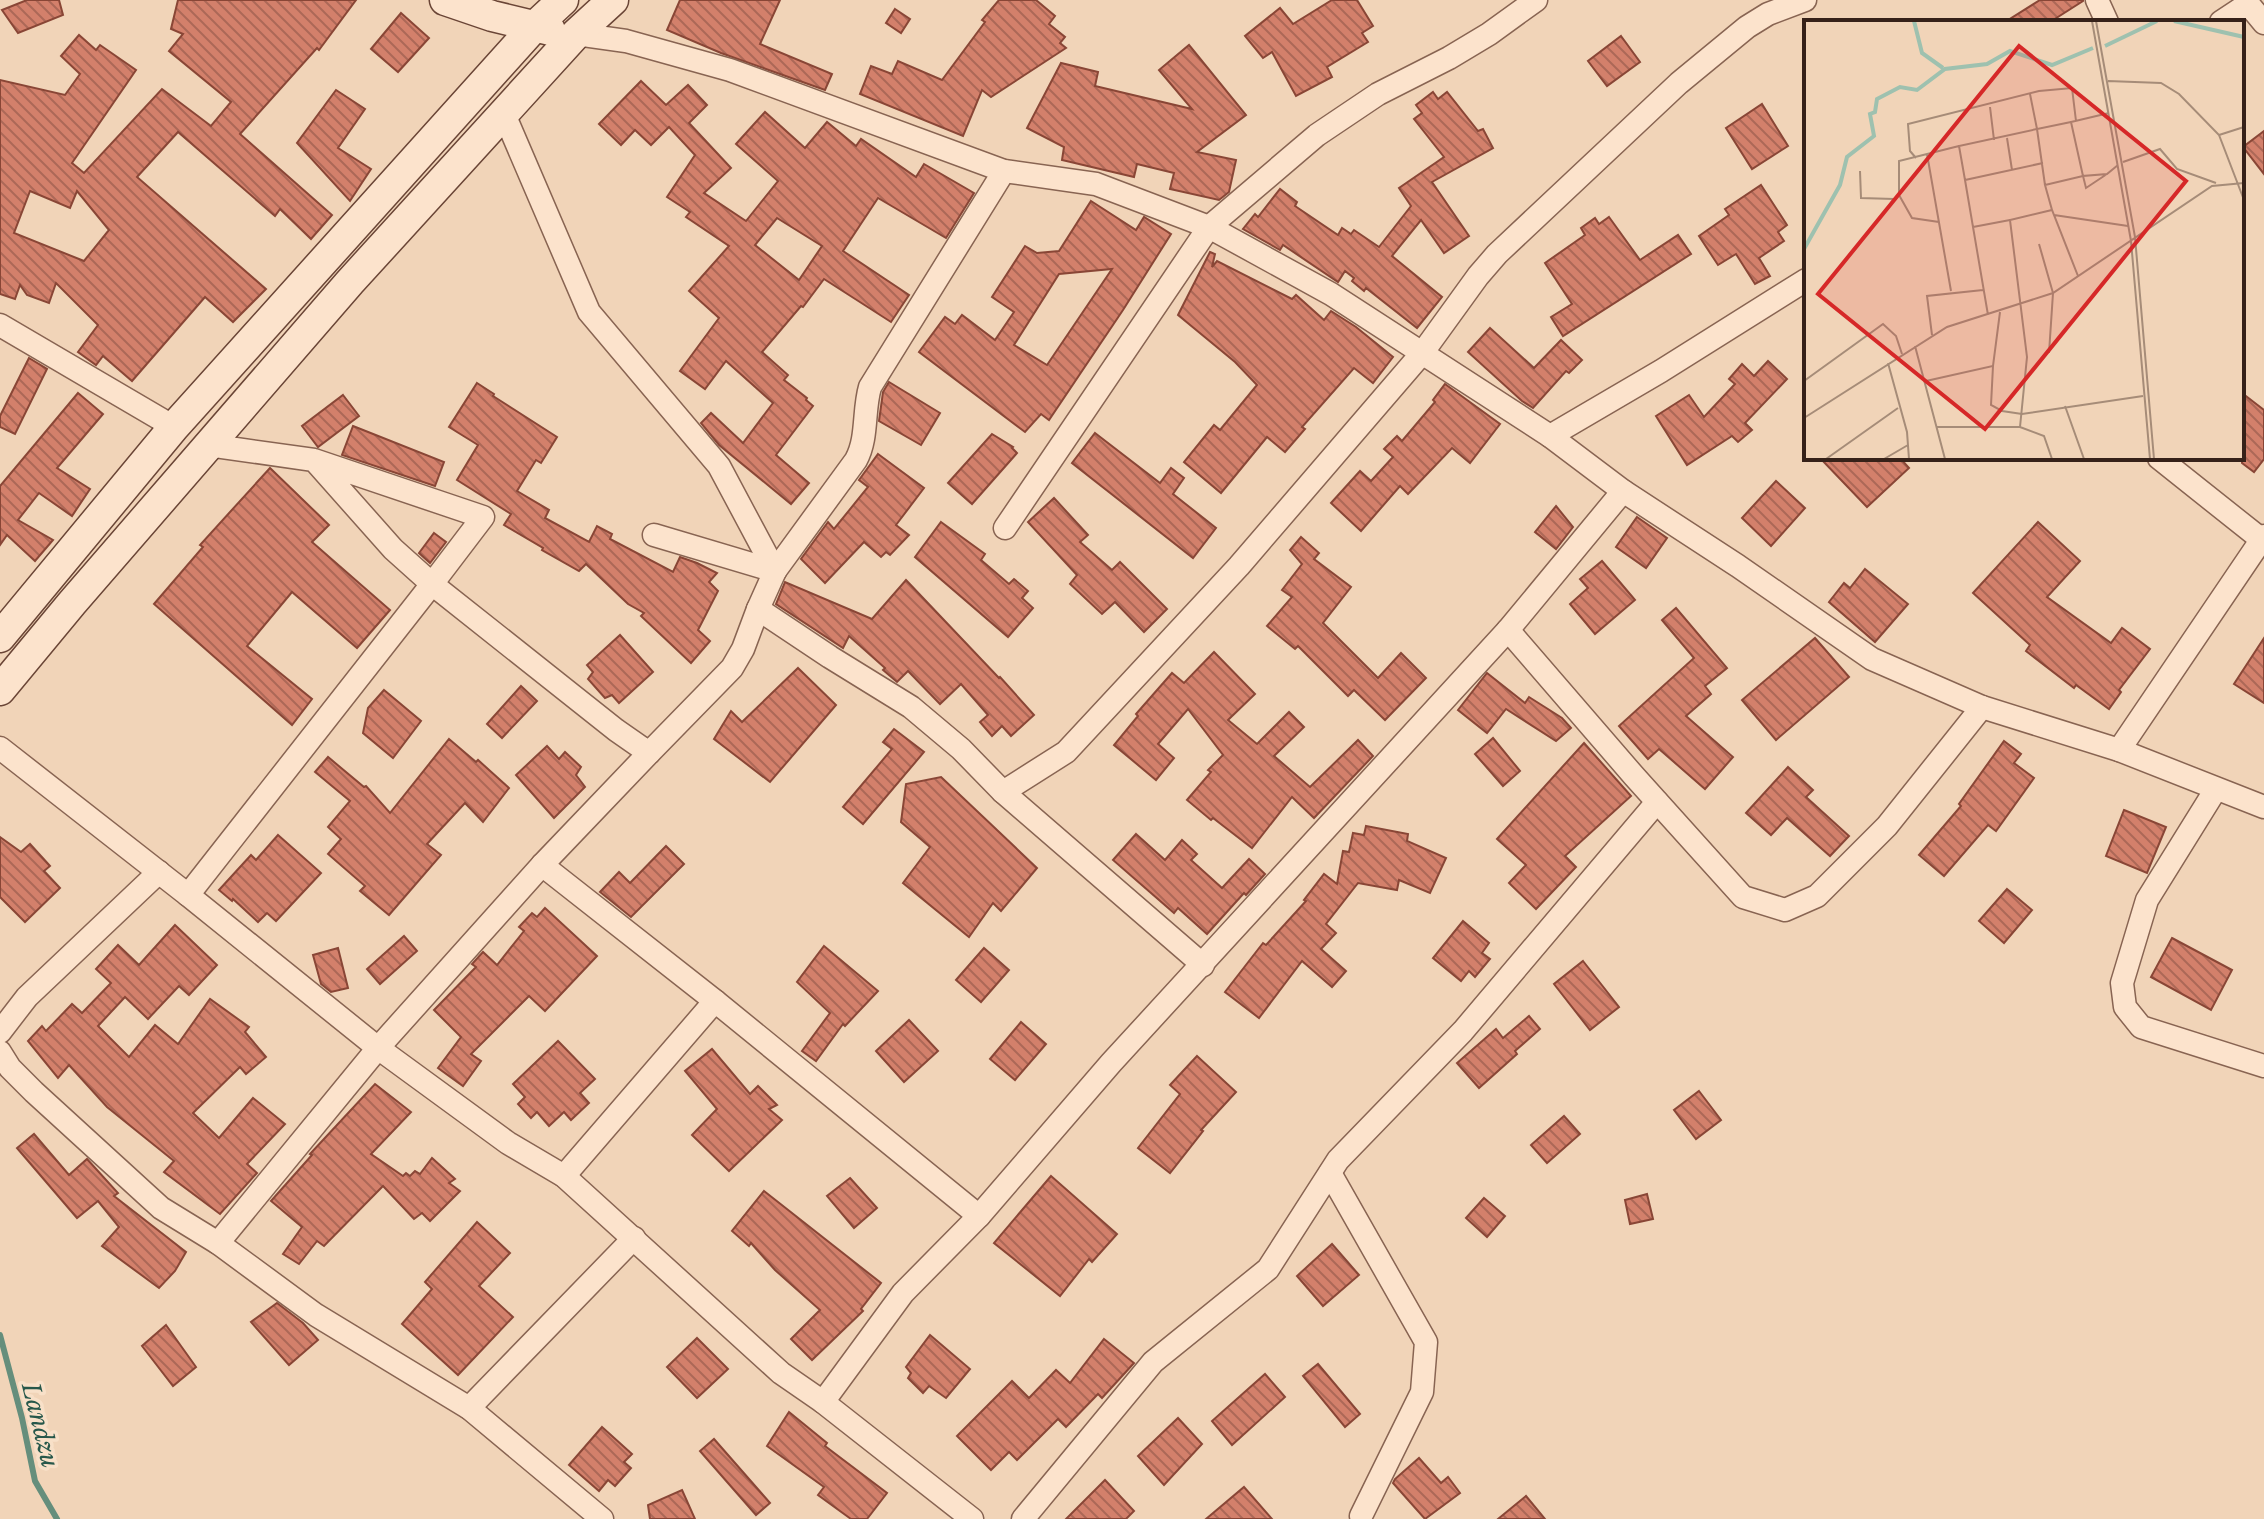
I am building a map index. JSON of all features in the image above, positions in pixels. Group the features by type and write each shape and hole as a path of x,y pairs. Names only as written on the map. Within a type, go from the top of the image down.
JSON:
{"street":[{"path":"445,0 534,27 626,41 730,70 1004,171 1096,184 1209,227 1331,294 1423,352 1872,659 1982,707 2119,750 2264,807"},
{"path":"0,637 174,427 534,27 563,0"},
{"path":"0,690 350,282 576,34 613,0"},
{"path":"1005,528 1209,227 1317,135 1378,94 1489,34 1536,0"},
{"path":"1003,792 1066,752 1239,566 1423,352 1497,254 1679,83 1747,27 1768,14 1805,0"},
{"path":"2097,0 2106,20"},
{"path":"2224,20 2247,2 2264,23"},
{"path":"504,114 589,312 719,466 775,571"},
{"path":"218,1243 378,1048 542,865 732,668 775,571 856,460 862,447 865,403 870,387 1004,171"},
{"path":"1550,436 1804,281"},
{"path":"0,325 174,427"},
{"path":"188,895 483,517 314,460 208,445"},
{"path":"314,460 393,549 432,584 649,753"},
{"path":"2119,750 2263,538 2162,460"},
{"path":"823,1402 903,1293 979,1216 1111,1063 1508,630 1623,491"},
{"path":"654,535 775,571"},
{"path":"758,609 911,707 961,749 1003,792 1203,965"},
{"path":"1508,630 1743,897 1785,910 1817,896 1887,826 1982,707"},
{"path":"0,748 378,1048 508,1143 564,1176 781,1373 823,1402 972,1519"},
{"path":"2216,789 2147,900 2122,983 2125,1007 2141,1027 2264,1066"},
{"path":"1023,1519 1153,1362 1268,1269 1338,1160 1463,1031 1657,802"},
{"path":"542,865 979,1216"},
{"path":"0,1032 27,997 159,872"},
{"path":"564,1176 715,1001"},
{"path":"0,1052 10,1068 34,1092 161,1208 218,1243 316,1315 469,1408 602,1519"},
{"path":"1330,1173 1426,1342 1422,1392 1363,1518"},
{"path":"469,1408 634,1238"}],"building":[{"path":"27,0 59,0 63,15 18,33 2,10"},
{"path":"178,0 356,0 319,50 317,48 240,134 332,215 311,239 280,209 275,216 178,132 137,177 266,289 233,322 205,297 132,381 103,356 96,365 78,352 98,325 56,283 49,303 27,295 20,285 15,299 0,294 0,80 65,95 80,74 61,56 79,35 96,50 100,45 136,70 72,163 84,173 162,89 211,126 231,102 169,51 183,34 171,29","holes":["30,191 70,208 77,191 109,230 84,261 14,233"]},
{"path":"680,0 780,0 760,44 832,74 825,90 667,30"},
{"path":"999,0 1036,0 1055,16 1049,24 1065,37 1060,43 1066,48 991,97 982,90 963,136 860,94 871,66 892,74 898,61 942,80"},
{"path":"1332,0 1357,0 1373,26 1362,33 1368,42 1327,67 1332,77 1296,96 1272,52 1263,58 1245,36 1280,8 1293,24"},
{"path":"2040,0 2083,0 2053,20 2008,20"},
{"path":"895,9 910,19 901,33 886,23"},
{"path":"401,13 429,38 398,72 371,49"},
{"path":"1621,36 1640,62 1607,86 1588,61"},
{"path":"1189,45 1246,115 1197,152 1236,160 1229,192 1219,200 1170,189 1174,173 1137,164 1134,177 1062,160 1064,147 1027,128 1061,63 1098,72 1095,86 1192,109 1159,70"},
{"path":"641,81 666,105 688,85 707,105 689,123 731,168 704,193 746,221 778,181 736,144 765,112 805,148 827,122 856,146 861,139 916,177 924,164 974,193 946,238 878,198 843,251 909,295 891,322 824,279 762,352 788,375 784,380 813,406 776,455 809,483 791,504 719,445 701,423 711,413 743,443 773,403 726,361 705,389 680,371 719,318 689,291 729,246 686,217 690,212 667,197 695,155 669,127 651,145 635,130 621,145 599,124","holes":["777,218 822,246 799,280 755,245"]},
{"path":"336,90 365,109 338,148 371,169 350,201 297,143"},
{"path":"1433,92 1438,99 1447,92 1478,131 1483,129 1493,148 1432,182 1469,236 1444,253 1421,220 1392,256 1442,297 1417,328 1366,288 1364,291 1345,271 1338,282 1283,245 1280,250 1243,229 1255,214 1258,217 1280,189 1297,202 1295,206 1338,235 1342,228 1351,234 1354,230 1379,247 1411,206 1399,188 1444,157 1414,119 1422,113 1416,105"},
{"path":"1762,104 1788,146 1752,169 1726,128"},
{"path":"2264,131 2264,174 2244,148"},
{"path":"1761,185 1787,225 1778,232 1784,241 1759,258 1770,276 1755,284 1736,254 1718,265 1699,236 1729,215 1725,209"},
{"path":"1091,201 1136,230 1144,217 1171,234 1049,420 1041,414 1025,432 919,352 945,317 955,324 962,315 995,340 1014,312 992,297 1025,246 1037,253 1059,251","holes":["1112,269 1047,365 1014,345 1059,274"]},
{"path":"1609,217 1640,260 1678,235 1691,254 1563,336 1551,317 1572,304 1545,263 1585,235 1581,228 1595,218 1599,224"},
{"path":"1210,252 1215,254 1212,267 1217,261 1292,299 1296,295 1324,320 1331,311 1393,357 1373,383 1354,368 1302,427 1305,429 1285,452 1267,437 1221,493 1184,462 1214,425 1220,430 1257,385 1235,362 1178,315"},
{"path":"1490,328 1534,368 1561,340 1582,360 1569,373 1566,371 1533,408 1468,352"},
{"path":"29,358 47,369 15,434 0,427 0,416"},
{"path":"1768,361 1787,379 1745,423 1752,430 1738,442 1732,436 1687,465 1656,416 1689,395 1704,417 1735,384 1729,379 1742,364 1754,376"},
{"path":"889,382 940,413 921,445 879,421 883,392"},
{"path":"477,383 557,437 541,463 536,460 517,491 549,510 545,518 589,542 597,526 612,534 610,539 673,572 680,557 717,573 709,582 718,591 698,630 710,641 691,663 641,616 644,613 628,604 586,564 579,571 542,550 504,525 511,514 457,480 478,445 449,427"},
{"path":"1445,384 1500,424 1470,463 1452,448 1408,494 1400,486 1361,531 1331,503 1360,471 1371,481 1393,457 1384,449 1397,436 1402,441 1435,402 1433,400"},
{"path":"78,393 103,414 57,468 90,489 72,516 39,493 18,520 53,540 35,561 7,535 0,545 0,486"},
{"path":"343,395 359,416 318,447 302,426"},
{"path":"2244,395 2264,410 2264,459 2254,472 2242,463"},
{"path":"353,426 444,462 435,486 342,455"},
{"path":"1095,433 1160,483 1171,468 1184,478 1173,494 1216,528 1193,558 1072,463"},
{"path":"992,434 1017,453 972,504 948,483"},
{"path":"878,454 924,488 896,525 909,535 890,555 886,552 881,557 864,542 825,583 801,559 828,522 834,529 868,487 859,480"},
{"path":"1822,460 1902,460 1909,468 1867,507"},
{"path":"270,468 329,525 312,542 390,610 357,648 292,592 247,646 312,699 292,725 154,604 203,547 200,545"},
{"path":"1776,481 1805,508 1771,546 1742,518"},
{"path":"1054,498 1088,535 1080,542 1112,570 1120,562 1167,609 1144,632 1115,602 1102,614 1070,584 1077,575 1028,522"},
{"path":"1556,506 1573,527 1556,549 1535,532"},
{"path":"1637,517 1667,538 1646,568 1616,547"},
{"path":"941,522 985,554 981,560 1009,584 1014,579 1028,591 1022,598 1033,608 1008,637 915,557"},
{"path":"2038,522 2080,561 2047,597 2111,643 2122,628 2150,649 2119,690 2121,692 2109,709 2076,685 2074,688 2026,651 2030,645 1973,593"},
{"path":"434,533 446,542 430,563 419,553"},
{"path":"1301,537 1319,553 1314,559 1351,587 1323,623 1378,678 1401,653 1426,678 1385,720 1354,690 1348,696 1298,646 1295,649 1267,626 1292,597 1282,590 1302,564 1290,550"},
{"path":"1602,561 1635,600 1595,634 1570,604 1588,588 1580,579"},
{"path":"1865,569 1908,604 1875,642 1829,602 1844,583 1850,588"},
{"path":"906,580 1034,715 1011,736 1002,726 992,736 980,722 988,715 961,684 940,704 908,671 897,682 849,636 843,648 776,604 785,582 872,619"},
{"path":"1676,608 1727,668 1705,686 1711,694 1686,716 1733,757 1705,789 1659,749 1648,759 1619,726 1694,658 1662,620"},
{"path":"620,635 653,672 619,703 612,695 605,698 588,679 593,672 587,665"},
{"path":"1815,638 1849,677 1776,740 1742,700"},
{"path":"2264,638 2264,703 2234,684"},
{"path":"1214,652 1255,694 1228,720 1257,744 1289,712 1304,727 1274,756 1310,787 1358,740 1373,756 1314,818 1292,797 1252,848 1187,800 1223,755 1188,709 1158,744 1174,758 1156,780 1114,745 1172,673 1184,683"},
{"path":"798,668 836,705 770,782 714,739 731,711 742,722"},
{"path":"1487,673 1525,703 1529,697 1562,718 1571,728 1556,741 1506,709 1487,733 1458,710"},
{"path":"521,686 537,701 502,738 487,724"},
{"path":"384,690 421,721 393,758 363,733 368,708"},
{"path":"894,729 924,752 863,824 843,807 892,749 883,742"},
{"path":"1493,738 1520,771 1503,786 1475,754"},
{"path":"449,739 509,788 483,822 465,803 427,844 441,855 389,915 360,891 365,886 328,854 341,839 328,827 350,801 315,772 328,757 366,786 390,813"},
{"path":"2004,741 2021,754 2014,763 2034,778 1996,831 1988,825 1944,876 1919,855 1961,806 1959,804"},
{"path":"1584,743 1631,796 1565,856 1576,867 1536,909 1509,883 1526,865 1497,839"},
{"path":"547,746 559,759 565,752 581,767 576,775 585,787 554,818 516,775"},
{"path":"1788,767 1813,790 1806,797 1849,836 1830,856 1787,818 1771,835 1746,813"},
{"path":"941,777 1037,868 1001,911 993,903 969,937 903,883 930,847 901,822 906,784"},
{"path":"2124,810 2166,827 2147,873 2106,856"},
{"path":"1366,826 1408,834 1407,841 1446,858 1430,893 1399,880 1397,890 1358,883 1326,924 1336,933 1321,949 1346,971 1332,987 1302,961 1259,1018 1225,992 1263,943 1266,945 1306,901 1324,874 1337,884 1343,851 1349,852 1353,833 1364,835"},
{"path":"1136,834 1165,860 1182,840 1197,854 1191,860 1222,888 1249,859 1265,874 1207,934 1178,908 1174,913 1113,860"},
{"path":"278,835 321,873 276,921 267,913 258,922 219,890 251,855 256,860"},
{"path":"0,837 21,852 30,844 50,866 44,871 60,888 25,922 0,897"},
{"path":"666,846 684,864 631,917 600,892 619,872 630,883"},
{"path":"2007,889 2032,910 2004,943 1979,921"},
{"path":"545,908 597,956 545,1011 529,996 471,1054 481,1061 463,1086 438,1068 461,1037 434,1010 476,967 472,964 483,952 497,965 524,931 519,927 532,913 537,917"},
{"path":"1463,921 1489,943 1482,953 1490,959 1475,977 1469,971 1461,981 1433,958"},
{"path":"175,925 217,965 189,995 179,986 148,1019 125,997 98,1026 129,1057 155,1025 178,1044 210,999 249,1027 245,1032 266,1057 246,1074 240,1067 193,1113 219,1138 253,1098 285,1124 247,1164 257,1173 220,1214 164,1172 174,1161 107,1107 69,1065 58,1078 28,1041 42,1026 46,1031 72,1004 82,1013 111,983 96,969 118,945 139,965"},
{"path":"404,936 417,951 380,984 367,969"},
{"path":"2172,938 2232,970 2211,1010 2151,977"},
{"path":"824,946 878,991 845,1026 843,1024 816,1061 802,1051 830,1013 797,982"},
{"path":"338,948 348,988 331,992 321,984 313,955"},
{"path":"984,948 1009,970 981,1002 956,980"},
{"path":"1583,961 1619,1007 1590,1030 1554,984"},
{"path":"1529,1016 1540,1029 1479,1088 1457,1063 1496,1029 1503,1038"},
{"path":"909,1020 938,1051 904,1082 876,1051"},
{"path":"1021,1022 1046,1044 1015,1080 990,1059"},
{"path":"558,1041 595,1079 580,1093 589,1103 571,1120 564,1112 549,1126 537,1112 531,1118 518,1104 525,1097 513,1084"},
{"path":"712,1049 750,1094 758,1086 777,1105 769,1109 782,1120 729,1171 692,1135 717,1109 685,1071"},
{"path":"1197,1056 1236,1092 1201,1130 1170,1173 1138,1148 1180,1094 1170,1085"},
{"path":"375,1084 411,1112 371,1154 403,1176 406,1173 410,1176 415,1171 420,1174 432,1158 455,1179 449,1183 460,1191 430,1221 422,1213 414,1219 383,1186 324,1246 317,1241 299,1264 283,1254 302,1227 271,1201"},
{"path":"1699,1091 1721,1120 1696,1139 1674,1110"},
{"path":"1564,1116 1580,1134 1547,1163 1531,1145"},
{"path":"34,1134 69,1175 87,1159 118,1193 114,1196 186,1252 175,1271 159,1288 102,1246 119,1227 98,1201 77,1218 17,1148"},
{"path":"1051,1176 1117,1234 1092,1262 1089,1259 1060,1296 994,1243"},
{"path":"850,1178 877,1208 854,1228 827,1196"},
{"path":"764,1191 881,1283 861,1309 863,1311 812,1360 791,1339 820,1310 775,1270 751,1243 749,1246 732,1231"},
{"path":"1647,1194 1653,1219 1630,1224 1625,1200"},
{"path":"1484,1198 1505,1216 1487,1237 1466,1218"},
{"path":"477,1222 510,1253 479,1286 513,1317 458,1375 402,1324 432,1289 425,1282"},
{"path":"1332,1244 1359,1275 1323,1306 1297,1276"},
{"path":"277,1303 303,1323 318,1340 289,1365 251,1322"},
{"path":"166,1325 196,1367 173,1386 142,1346"},
{"path":"930,1335 970,1369 946,1398 929,1386 923,1393 908,1378 911,1373 906,1367"},
{"path":"697,1338 728,1369 697,1398 667,1367"},
{"path":"1104,1339 1134,1363 1102,1398 1098,1394 1066,1427 1058,1419 1017,1460 1009,1452 991,1470 957,1436 1012,1381 1029,1398 1056,1370 1070,1383"},
{"path":"1318,1364 1360,1414 1345,1427 1303,1376"},
{"path":"1265,1374 1285,1397 1232,1445 1212,1421"},
{"path":"789,1412 827,1443 825,1446 887,1493 867,1519 851,1519 818,1495 824,1487 767,1446"},
{"path":"1178,1418 1202,1444 1164,1485 1138,1456"},
{"path":"602,1427 632,1454 624,1462 631,1468 615,1486 608,1480 599,1491 569,1465"},
{"path":"714,1439 770,1503 756,1515 700,1451"},
{"path":"1419,1458 1441,1483 1448,1477 1460,1493 1425,1519 1393,1483"},
{"path":"1105,1480 1134,1511 1126,1519 1066,1519"},
{"path":"1244,1487 1272,1519 1206,1519"},
{"path":"682,1490 695,1519 650,1519 648,1505"},
{"path":"1526,1496 1545,1519 1498,1519"}],"waterway":[{"name":"Landzu","path":"0,1335 35,1481 57,1519"}]}
